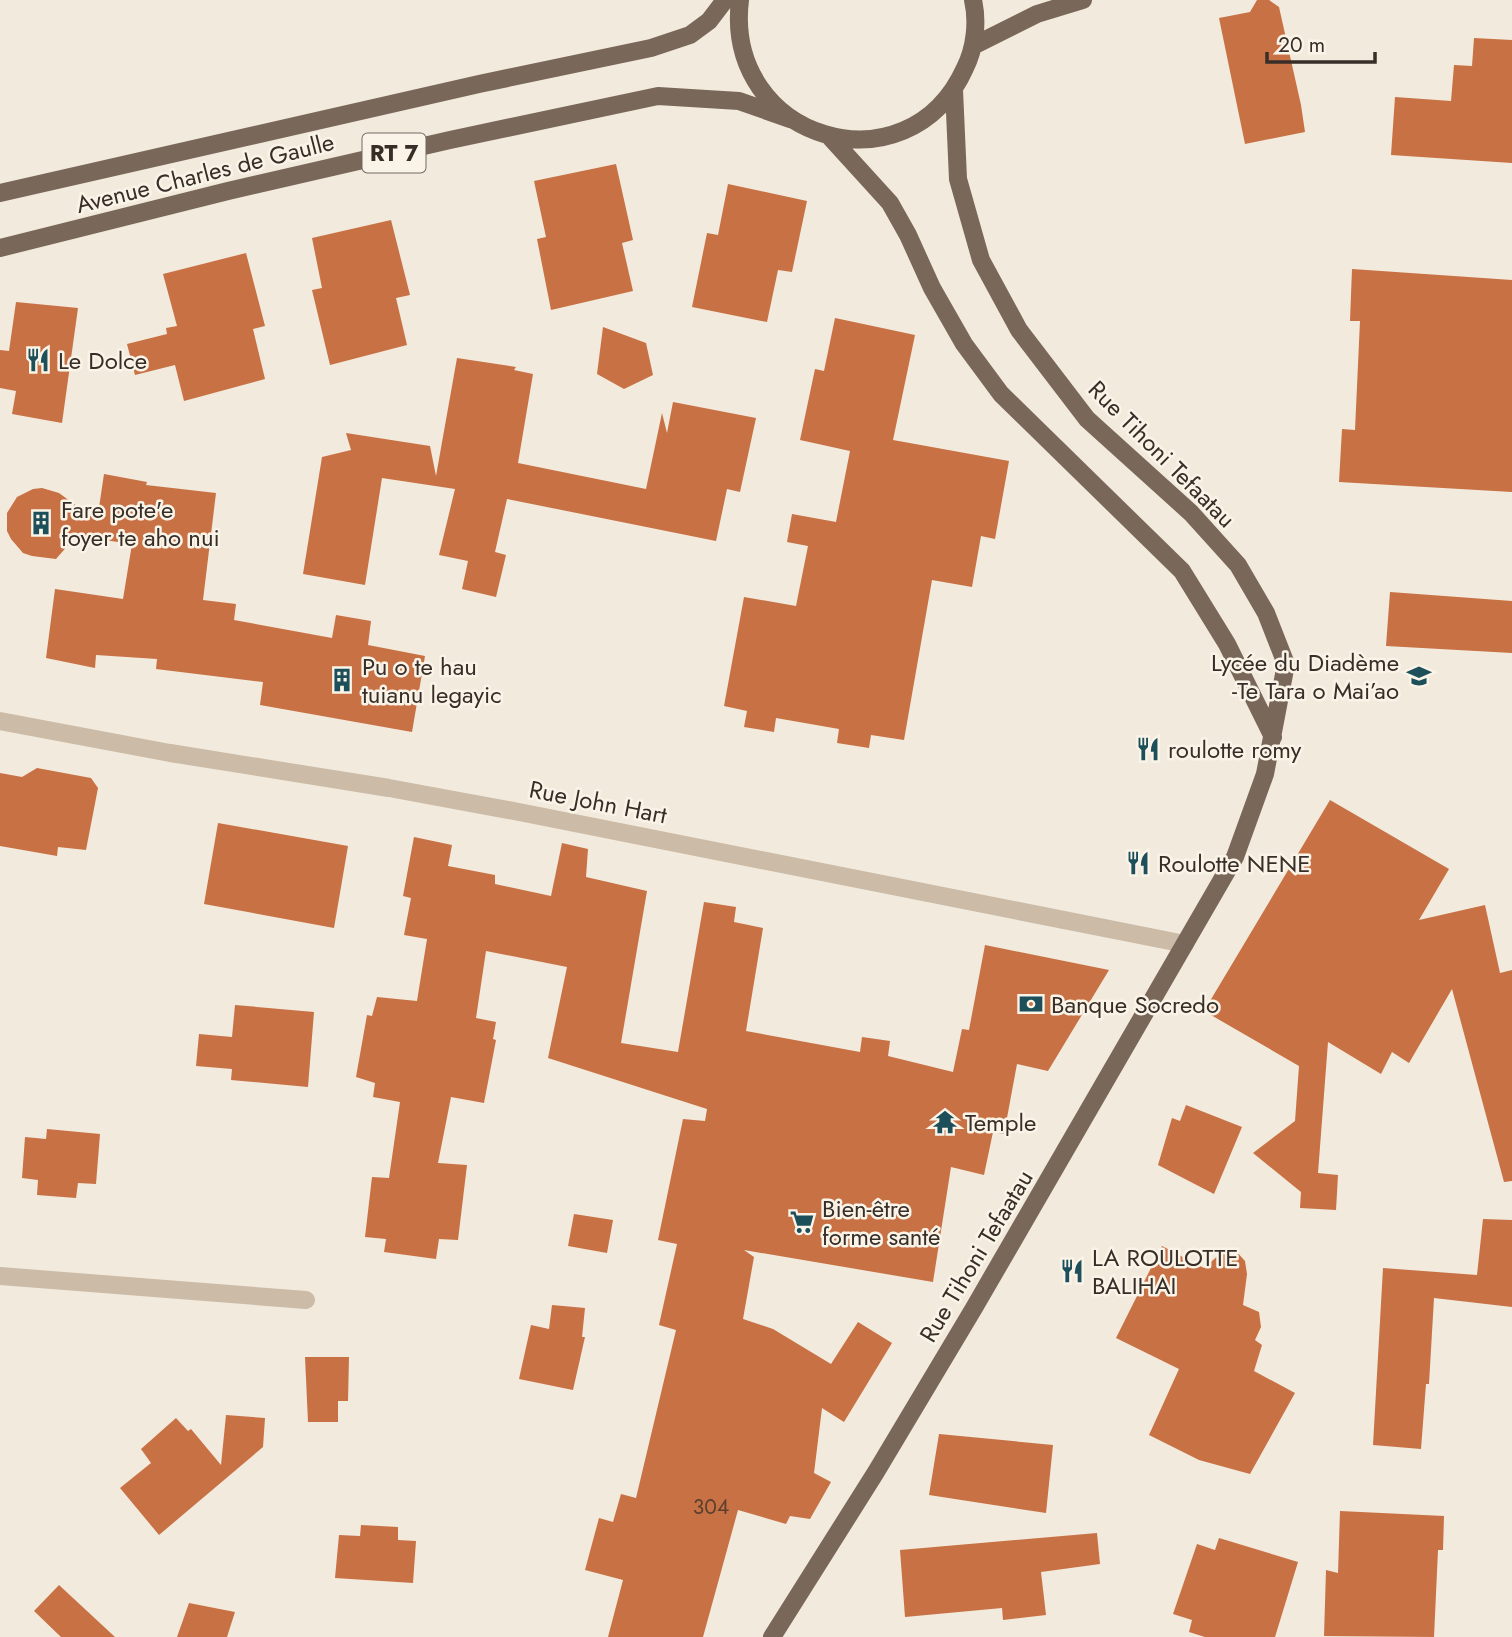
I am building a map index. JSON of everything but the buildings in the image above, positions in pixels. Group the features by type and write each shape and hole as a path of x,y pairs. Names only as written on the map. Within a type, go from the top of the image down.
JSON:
{"main road":[{"name":"Avenue Charles de Gaulle","path":"0,193 479,84 651,48 690,35 709,21 725,0"},
{"name":"RT 7","path":"740,0 740,43 750,72 767,99 790,119 815,132 864,139 898,132 929,115 954,90 973,46 973,0"},
{"path":"973,46 1037,14 1083,0"},
{"name":"Rue Tihoni Tefaatau","path":"772,1637 876,1472 981,1296 1236,856 1265,774 1286,664 1266,613 1238,565 1191,513 1087,419 1019,330 981,260 958,179 954,90"},
{"name":"Avenue Charles de Gaulle","path":"0,248 411,149 658,96 739,101 790,119"},
{"path":"829,136 890,203 932,288 964,344 1001,394 1182,571 1227,644 1273,737"}],"street":[{"name":"Rue John Hart","path":"0,721 170,753 532,814 1185,944"},
{"path":"0,1276 306,1300"}],"place":[{"name":"Le Dolce","path":"38,360"},
{"name":"Fare pote'e foyer te aho nui","path":"41,523"},
{"name":"Lycée du Diadème -Te Tara o Mai’ao","path":"1419,676"},
{"name":"Pu o te hau tuianu legayic","path":"342,680"},
{"name":"roulotte romy","path":"1148,749"},
{"name":"Roulotte NENE","path":"1138,863"},
{"name":"Banque Socredo","path":"1031,1004"},
{"name":"Temple","path":"945,1122"},
{"name":"Bien-être forme santé","path":"802,1222"},
{"name":"LA ROULOTTE BALIHAI","path":"1072,1271"}]}
